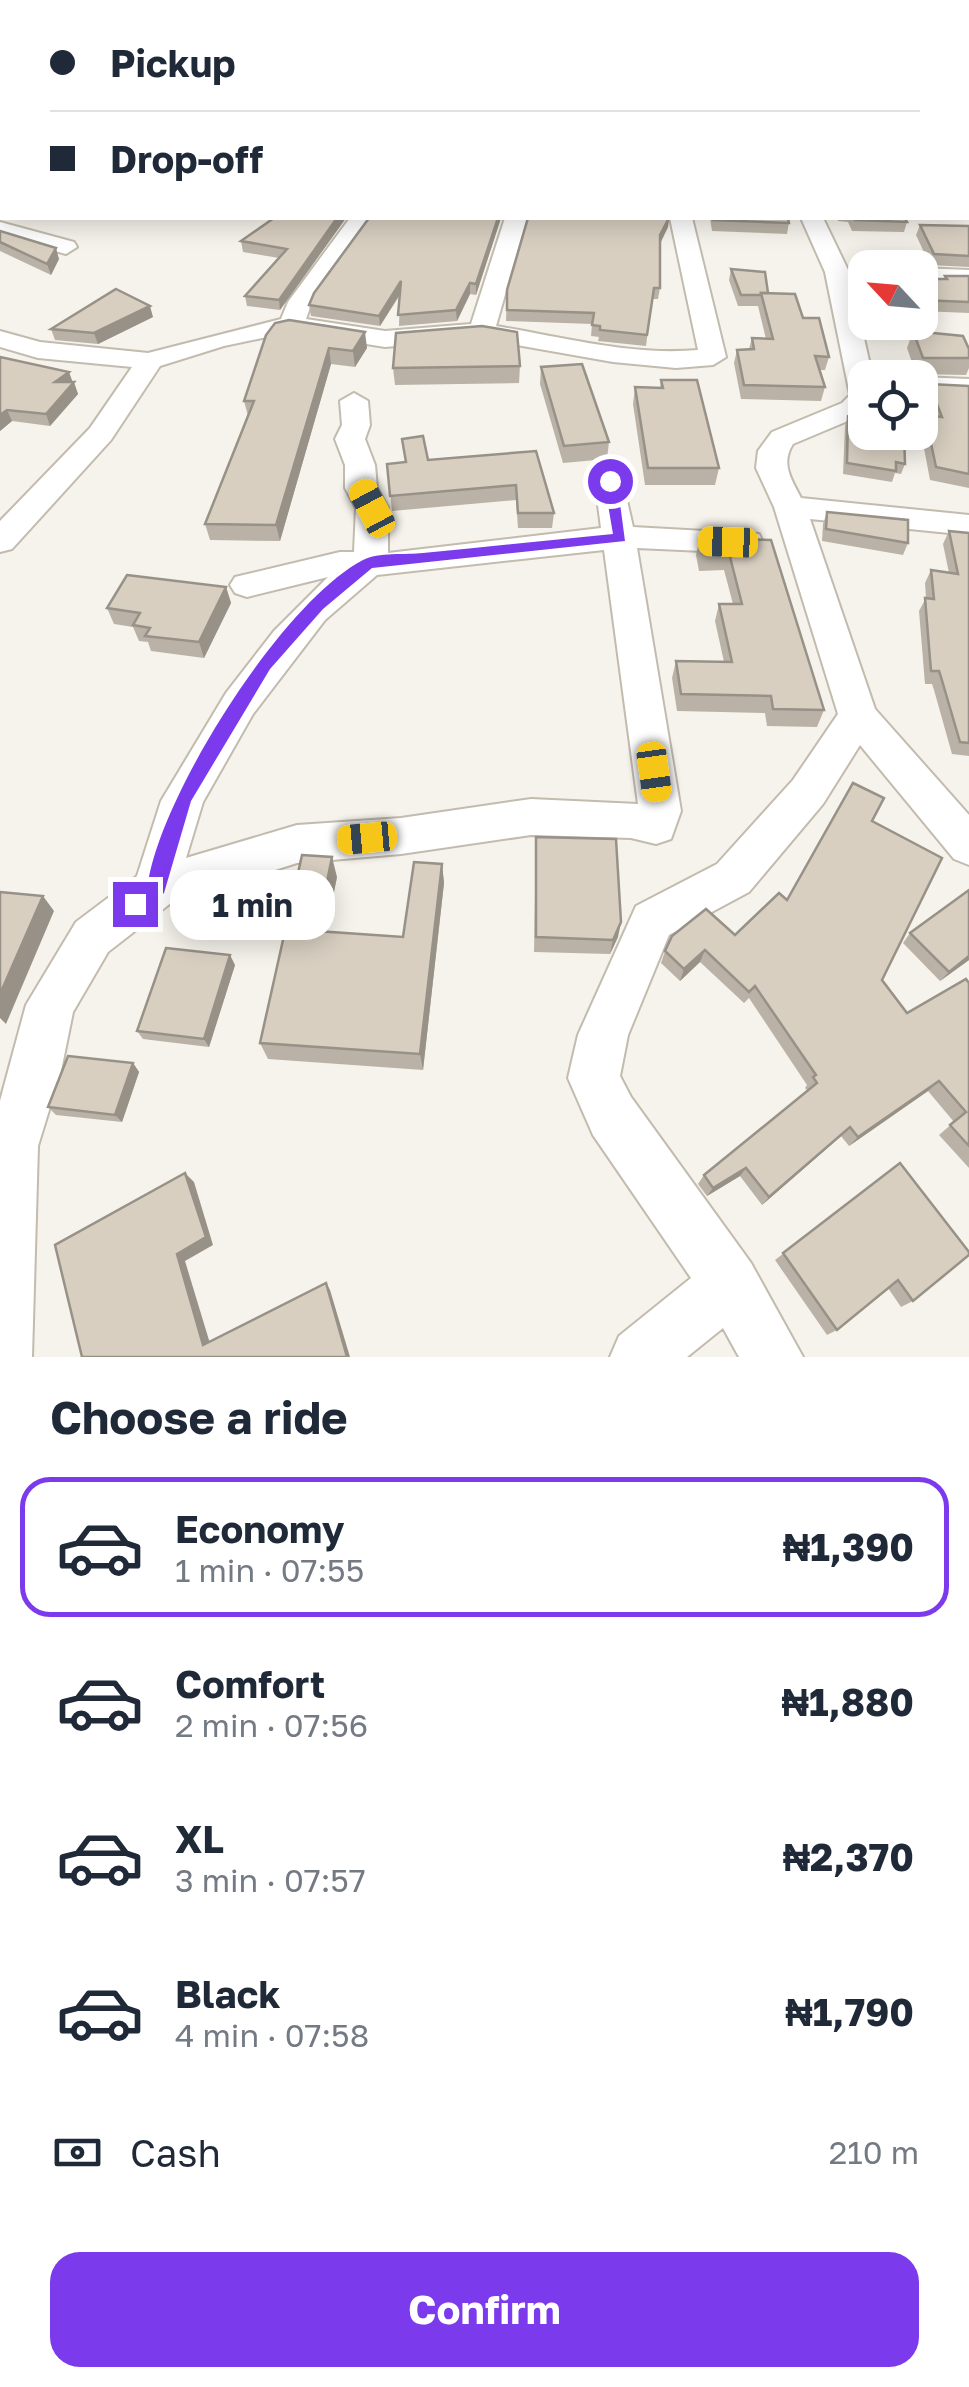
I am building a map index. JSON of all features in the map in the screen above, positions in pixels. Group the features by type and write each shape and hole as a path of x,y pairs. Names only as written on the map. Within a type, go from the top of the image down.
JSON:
{"street":[{"path":"291,324 300,302 360,220"},
{"path":"482,331 515,220"},
{"path":"2,343 149,361 291,324 385,340 482,331 612,354 676,360 714,357 681,220"},
{"path":"813,220 848,268"},
{"path":"0,228 66,247"},
{"path":"938,276 969,277"},
{"path":"0,542 109,426 149,361"},
{"path":"938,386 969,387"},
{"path":"157,887 161,862 177,825 182,801 264,666 317,605 368,564 374,535 372,508 361,488 360,465 350,439 356,425 354,400"},
{"path":"848,411 782,438 774,451 771,468 790,507 858,716 969,846"},
{"path":"2,1357 11,1146 36,1071 50,1005 92,937 157,887 297,844 402,836 530,818 632,820 656,826 660,811 610,481"},
{"path":"790,507 969,526"},
{"path":"247,584 340,564 620,538 800,544"},
{"path":"773,1357 730,1284 612,1116 594,1078 600,1049 652,921 733,878 808,792 858,716"},
{"path":"640,1357 730,1284"}],"building":[{"path":"271,220 336,220 279,300 245,296 287,249 241,241"},
{"path":"368,220 497,220 476,284 470,283 456,310 398,315 401,281 379,316 309,305"},
{"path":"527,220 668,220 660,235 660,288 654,288 647,335 600,330 600,326 592,325 594,313 507,310 507,290"},
{"path":"713,220 788,220 789,223"},
{"path":"920,225 969,226 969,256 938,254 938,250 932,250"},
{"path":"0,231 56,248 47,264 0,242"},
{"path":"731,269 765,272 768,293 741,295"},
{"path":"945,276 969,276 969,302 938,301 938,279 947,279"},
{"path":"116,289 150,306 94,333 51,329"},
{"path":"761,293 795,294 803,318 819,318 829,357 815,356 825,387 744,385 737,350 754,349 752,338 773,339"},
{"path":"289,320 365,332 353,351 329,348 276,525 205,524 254,401 244,401 266,335 275,323"},
{"path":"482,326 517,332 520,366 393,368 396,333"},
{"path":"938,334 963,336 969,349 969,358 923,358 916,340 938,340"},
{"path":"0,357 69,372 55,382 74,382 46,414 7,410 0,415"},
{"path":"582,364 609,442 564,446 541,367"},
{"path":"661,380 697,380 719,468 648,468 635,387 663,388"},
{"path":"938,384 969,386 969,474 936,467 932,450 938,450 938,417 942,417"},
{"path":"848,416 848,450 905,450 905,464 896,462 896,471 847,463"},
{"path":"423,436 428,460 536,451 554,513 518,513 516,485 390,496 387,464 406,462 402,439"},
{"path":"827,512 908,520 908,543 826,529"},
{"path":"949,531 969,533 969,743 960,742 939,671 931,671 925,598 934,599 931,570 958,574"},
{"path":"700,538 771,540 824,710 773,709 771,696 681,694 676,661 732,662 719,604 742,604 729,553 703,553"},
{"path":"127,575 226,587 199,642 145,636 150,628 133,625 140,613 107,608"},
{"path":"853,783 884,798 872,821 942,858 882,980 907,1013 966,979 969,983 969,1146 950,1125 966,1112 939,1081 858,1137 850,1127 769,1197 746,1168 713,1188 704,1175 817,1083 813,1077 816,1075 755,986 749,992 705,950 684,969 665,951 672,936 706,909 735,935 779,893 787,900"},
{"path":"536,837 616,839 621,922 613,940 536,937"},
{"path":"302,855 332,857 317,931 403,937 414,862 442,864 420,1054 260,1043"},
{"path":"969,890 969,956 949,972 910,933"},
{"path":"0,892 43,896 0,994"},
{"path":"166,948 230,955 204,1039 137,1031"},
{"path":"68,1056 133,1063 115,1115 48,1107"},
{"path":"900,1163 969,1255 913,1301 898,1280 837,1330 783,1253"},
{"path":"185,1173 206,1237 177,1254 203,1345 326,1283 347,1357 82,1357 55,1245"}],"route":[{"path":"135,904 157,887 161,862 177,825 182,801 200,765 264,666 317,605 368,564 620,538 610,481"}]}
